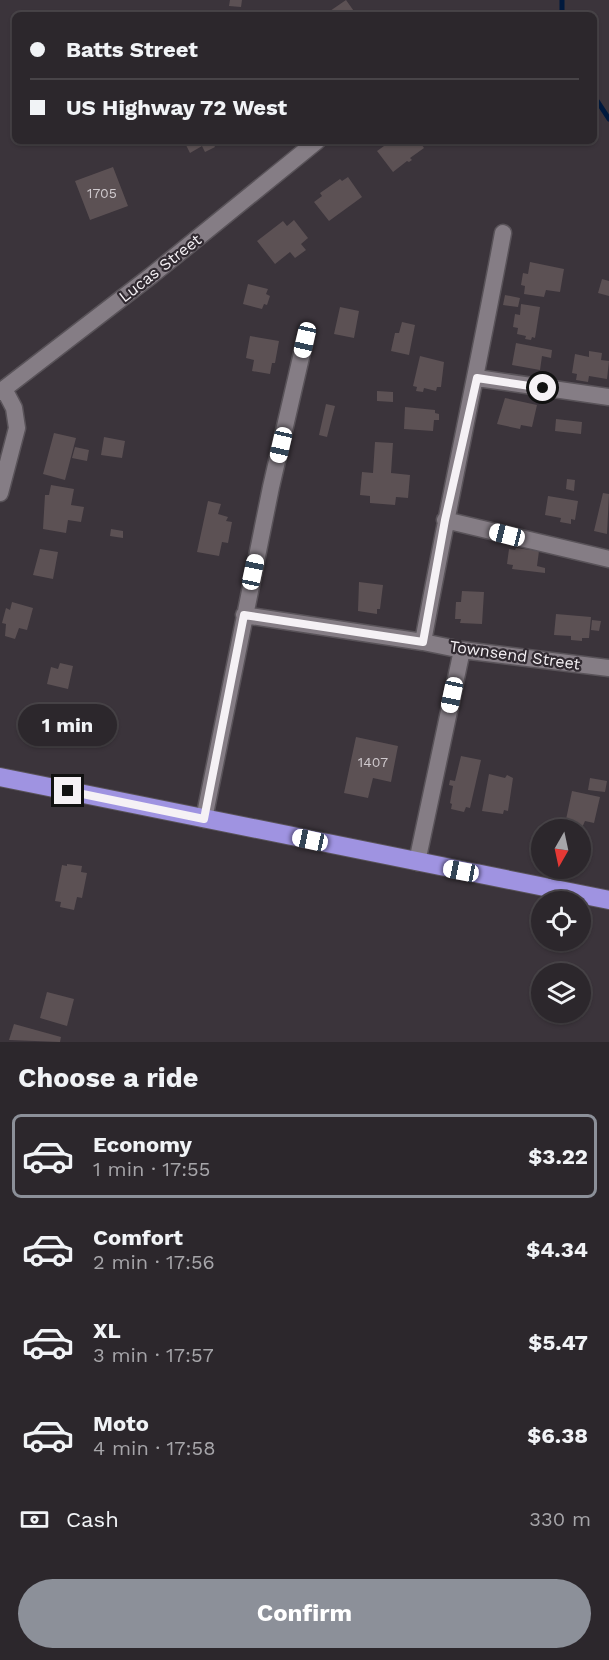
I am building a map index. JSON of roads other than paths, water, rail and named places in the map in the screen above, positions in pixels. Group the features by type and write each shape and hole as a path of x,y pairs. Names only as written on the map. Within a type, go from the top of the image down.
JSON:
{"highway":[{"path":"0,777 609,900"}],"street":[{"name":"Lucas Street","path":"2,390 152,275 313,144"},
{"path":"423,642 445,520 477,378 503,233"},
{"path":"204,819 244,615 305,340"},
{"path":"477,378 609,397"},
{"path":"0,493 17,428 14,408 2,390"},
{"path":"445,520 609,559"},
{"name":"Townsend Street","path":"244,615 462,650 609,668"},
{"path":"417,862 462,650"}],"waterway":[{"path":"562,0 562,12"},
{"path":"597,101 609,119"}]}
